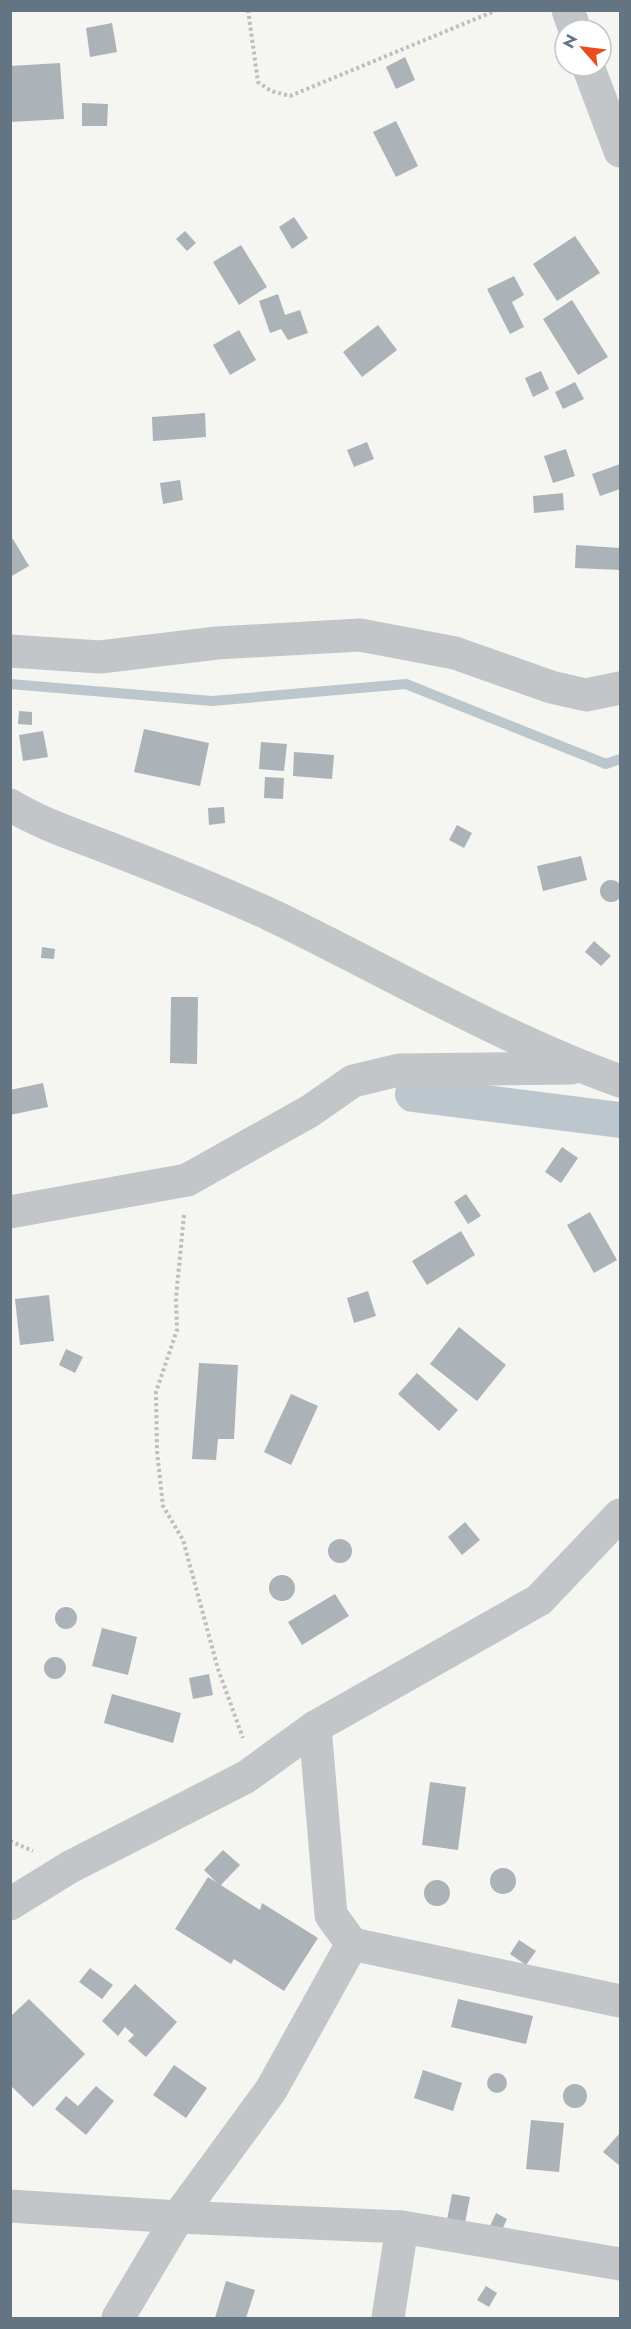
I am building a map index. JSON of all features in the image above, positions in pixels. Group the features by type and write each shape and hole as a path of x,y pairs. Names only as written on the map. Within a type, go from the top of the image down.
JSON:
{"street":[{"path":"593,78 621,151"},
{"path":"10,651 100,657 217,643 360,635 455,653 551,687 586,695 621,688"},
{"path":"10,805 32,818 160,868 268,914 480,1022 621,1081"},
{"path":"10,1212 187,1180 310,1111 353,1081 399,1070 583,1067"},
{"path":"10,1905 70,1867 246,1777 315,1728 539,1600 621,1515"},
{"path":"315,1728 331,1915 352,1944 621,2001"},
{"path":"118,2319 178,2217 271,2090 352,1944"},
{"path":"10,2206 178,2217 402,2227 621,2264"},
{"path":"388,2319 402,2227"}],"path":[{"path":"248,10 258,82 271,91 290,96 497,10"},
{"path":"187,1180 176,1298 177,1330 156,1392 157,1452 163,1506 183,1540 218,1669 243,1730 246,1777"}],"building":[{"path":"112,23 117,52 90,57 86,28"},
{"path":"405,57 415,80 396,89 386,67"},
{"path":"60,63 64,119 10,122 10,66"},
{"path":"82,103 108,104 107,126 82,126"},
{"path":"396,121 418,166 396,177 373,132"},
{"path":"294,217 308,238 292,249 279,227"},
{"path":"185,231 196,243 187,251 176,239"},
{"path":"575,236 600,273 557,301 533,264"},
{"path":"241,245 267,287 239,305 213,262"},
{"path":"514,276 524,295 512,302 524,327 510,334 487,289"},
{"path":"278,294 285,315 300,310 308,333 288,340 281,329 270,333 259,301"},
{"path":"572,300 608,357 578,375 543,319"},
{"path":"378,325 397,350 362,377 343,352"},
{"path":"239,330 256,360 230,375 213,345"},
{"path":"541,371 549,389 533,397 525,378"},
{"path":"575,382 584,399 563,409 555,392"},
{"path":"205,413 206,437 153,441 152,417"},
{"path":"367,442 374,459 354,467 347,450"},
{"path":"566,449 575,476 553,483 544,456"},
{"path":"620,464 620,489 600,496 592,474"},
{"path":"180,480 183,500 163,504 160,483"},
{"path":"563,493 564,510 534,513 533,496"},
{"path":"13,539 29,566 10,577 10,540"},
{"path":"576,545 620,548 620,570 575,568"},
{"path":"19,711 32,712 32,725 18,724"},
{"path":"144,729 209,743 200,786 134,772"},
{"path":"43,731 48,757 23,761 19,735"},
{"path":"261,742 287,744 284,771 259,769"},
{"path":"294,752 334,755 332,779 293,776"},
{"path":"265,777 284,778 283,799 264,798"},
{"path":"224,807 225,823 209,825 208,808"},
{"path":"457,825 472,833 464,848 449,840"},
{"path":"581,856 587,880 543,891 537,866"},
{"path":"611,880 619,883 622,891 619,899 611,902 603,899 600,891 603,883"},
{"path":"594,941 611,956 601,966 585,952"},
{"path":"42,947 55,949 54,959 41,958"},
{"path":"171,997 198,997 197,1064 170,1063"},
{"path":"43,1083 48,1107 10,1115 10,1090"},
{"path":"562,1147 578,1158 561,1183 545,1172"},
{"path":"466,1194 481,1216 468,1224 454,1202"},
{"path":"590,1212 617,1260 594,1273 567,1225"},
{"path":"461,1231 475,1255 427,1285 412,1261"},
{"path":"368,1291 376,1316 354,1323 347,1298"},
{"path":"49,1295 54,1341 20,1345 15,1299"},
{"path":"459,1327 506,1365 477,1401 430,1364"},
{"path":"66,1349 83,1357 75,1373 59,1365"},
{"path":"199,1363 238,1365 234,1439 218,1439 216,1460 192,1459"},
{"path":"417,1373 458,1410 439,1431 398,1394"},
{"path":"291,1394 318,1406 291,1465 264,1452"},
{"path":"465,1522 480,1540 462,1555 448,1537"},
{"path":"340,1539 348,1543 352,1551 348,1559 340,1563 332,1559 328,1551 332,1543"},
{"path":"282,1575 291,1579 295,1588 291,1597 282,1601 273,1597 269,1588 273,1579"},
{"path":"335,1594 349,1616 302,1645 288,1622"},
{"path":"62,1607 70,1607 77,1614 77,1622 70,1629 62,1629 55,1622 55,1614"},
{"path":"102,1628 137,1637 128,1675 92,1666"},
{"path":"51,1657 59,1657 66,1664 66,1672 59,1679 51,1679 44,1672 44,1664"},
{"path":"209,1674 213,1695 193,1699 189,1678"},
{"path":"112,1694 181,1713 173,1743 104,1723"},
{"path":"430,1782 466,1787 458,1850 422,1845"},
{"path":"223,1850 240,1865 220,1886 204,1870"},
{"path":"503,1868 512,1872 516,1881 512,1890 503,1894 494,1890 490,1881 494,1872"},
{"path":"208,1877 260,1910 262,1903 318,1938 284,1991 234,1959 231,1964 175,1929"},
{"path":"437,1880 446,1884 450,1893 446,1902 437,1906 428,1902 424,1893 428,1884"},
{"path":"519,1940 536,1951 526,1965 510,1954"},
{"path":"90,1968 113,1985 102,1999 79,1982"},
{"path":"135,1984 177,2022 146,2057 128,2041 134,2035 125,2027 118,2036 102,2021"},
{"path":"29,1999 85,2054 33,2107 10,2085 10,2017"},
{"path":"458,1999 533,2016 526,2044 451,2027"},
{"path":"174,2065 207,2088 186,2118 153,2095"},
{"path":"423,2070 462,2083 453,2111 414,2098"},
{"path":"497,2073 504,2076 507,2083 504,2090 497,2093 490,2090 487,2083 490,2076"},
{"path":"575,2084 580,2085 586,2091 586,2101 580,2107 575,2108 570,2107 564,2101 563,2096 564,2091 570,2085"},
{"path":"96,2086 114,2101 86,2135 55,2109 66,2096 78,2106"},
{"path":"531,2120 564,2123 559,2172 526,2169"},
{"path":"620,2135 620,2166 603,2152"},
{"path":"452,2194 470,2197 465,2223 447,2220"},
{"path":"496,2213 507,2219 501,2232 490,2226"},
{"path":"226,2281 255,2290 246,2318 215,2318"},
{"path":"486,2286 497,2293 489,2307 477,2300"}],"waterway":[{"path":"10,684 212,701 406,684 606,764 620,759"},
{"path":"413,1094 620,1120"}]}
